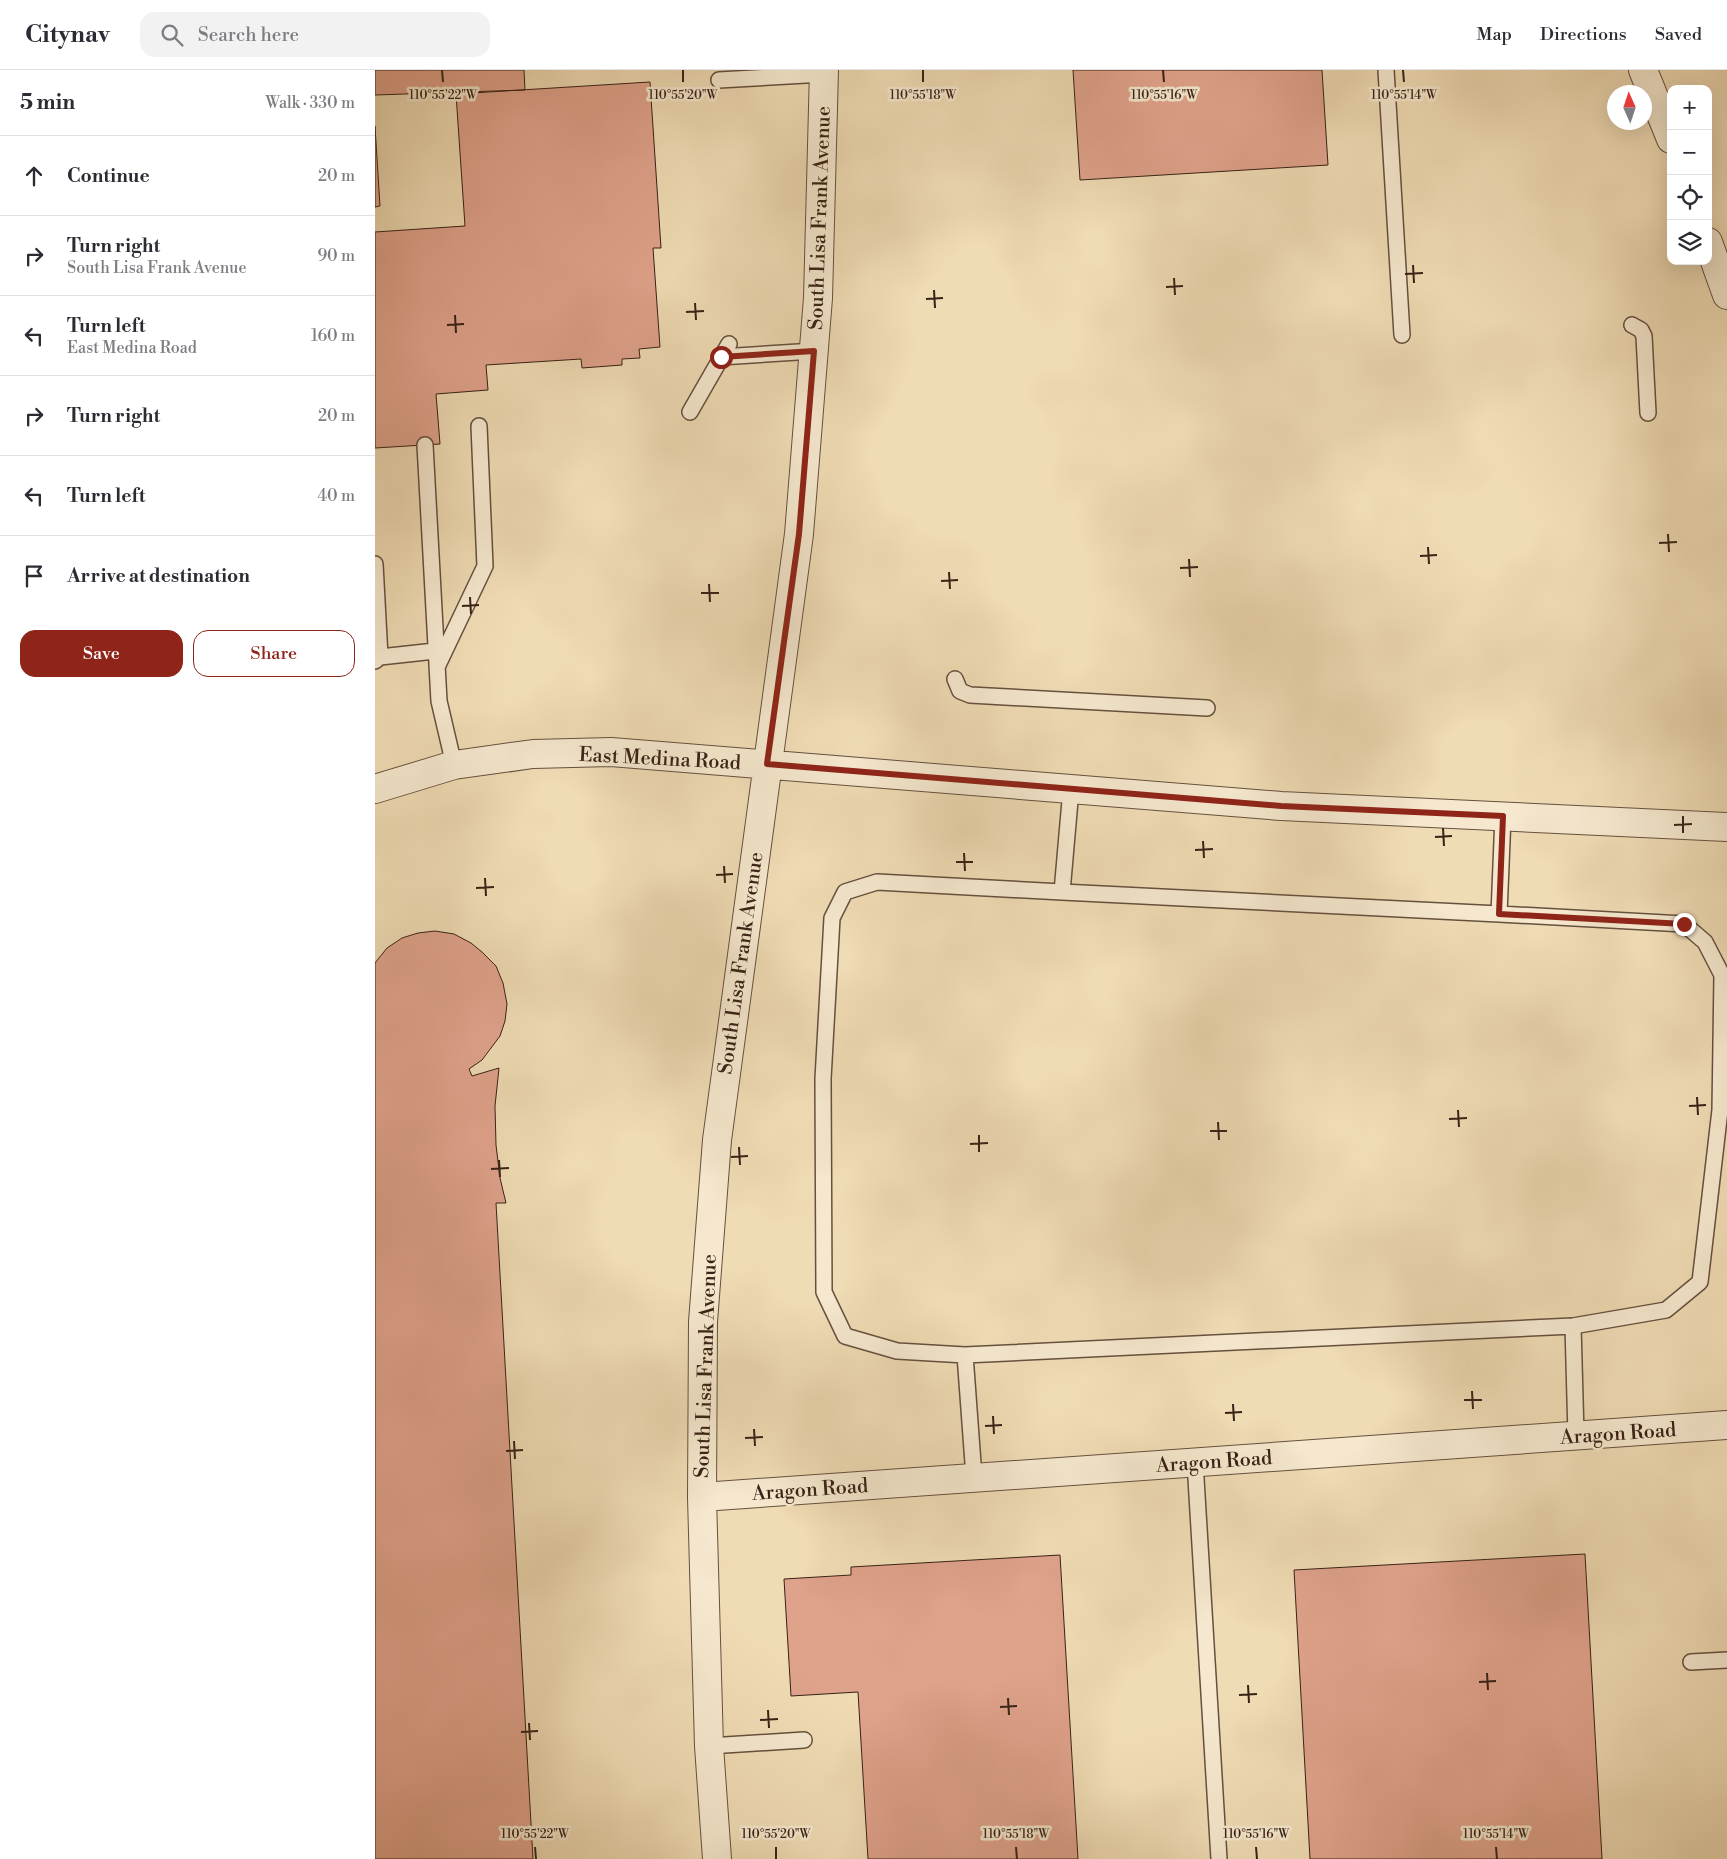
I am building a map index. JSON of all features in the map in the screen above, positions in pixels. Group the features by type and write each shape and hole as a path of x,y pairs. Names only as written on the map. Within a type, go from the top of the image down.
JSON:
{"street":[{"path":"1643,70 1667,130"},
{"name":"South Lisa Frank Avenue","path":"717,1859 709,1746 702,1496 703,1322 717,1140 799,534 818,288 824,72"},
{"path":"1712,253 1727,295"},
{"name":"East Medina Road","path":"375,789 454,764 533,754 611,752 1281,806 1727,827"},
{"name":"Aragon Road","path":"702,1496 1727,1425"}],"lane":[{"path":"1386,70 1402,335"},
{"path":"719,80 824,72"},
{"path":"1632,325 1641,330 1644,336 1648,413"},
{"path":"690,412 725,350 814,351"},
{"path":"454,764 439,701 437,669 441,650 485,566 479,426"},
{"path":"425,445 441,650"},
{"path":"375,564 378,659 441,650"},
{"path":"955,679 960,691 970,695 1207,708"},
{"path":"1062,892 1071,789"},
{"path":"1499,914 1503,816"},
{"path":"877,882 1062,892 1684,924 1705,942 1721,974 1720,1110 1701,1282 1666,1310 1573,1326 965,1355 897,1351 845,1336 824,1292 823,1079 832,918 845,892 877,882"},
{"path":"1573,1326 1576,1436"},
{"path":"965,1355 974,1477"},
{"path":"1195,1462 1219,1859"},
{"path":"1691,1662 1727,1660"},
{"path":"709,1746 804,1740"}],"building":[{"path":"375,70 524,70 525,90 375,95"},
{"path":"1073,70 1322,70 1328,165 1080,180"},
{"path":"650,82 661,248 653,248 660,347 639,349 640,358 622,359 622,365 582,368 581,359 486,365 488,390 436,394 440,444 375,448 375,232 465,226 456,94"},
{"path":"375,126 380,206 375,207"},
{"path":"435,931 454,934 471,943 496,966 503,983 507,1004 505,1021 500,1036 482,1060 469,1069 472,1076 499,1068 495,1106 496,1145 500,1178 506,1203 496,1203 533,1859 375,1859 375,963 387,948 402,938 418,933"},
{"path":"1585,1554 1602,1859 1310,1859 1294,1570"},
{"path":"1060,1555 1078,1859 868,1859 858,1692 791,1696 784,1579 851,1575 851,1567"}],"route":[{"path":"721,357 814,351 799,534 767,764 1281,806 1503,816 1499,914 1684,924"}]}
